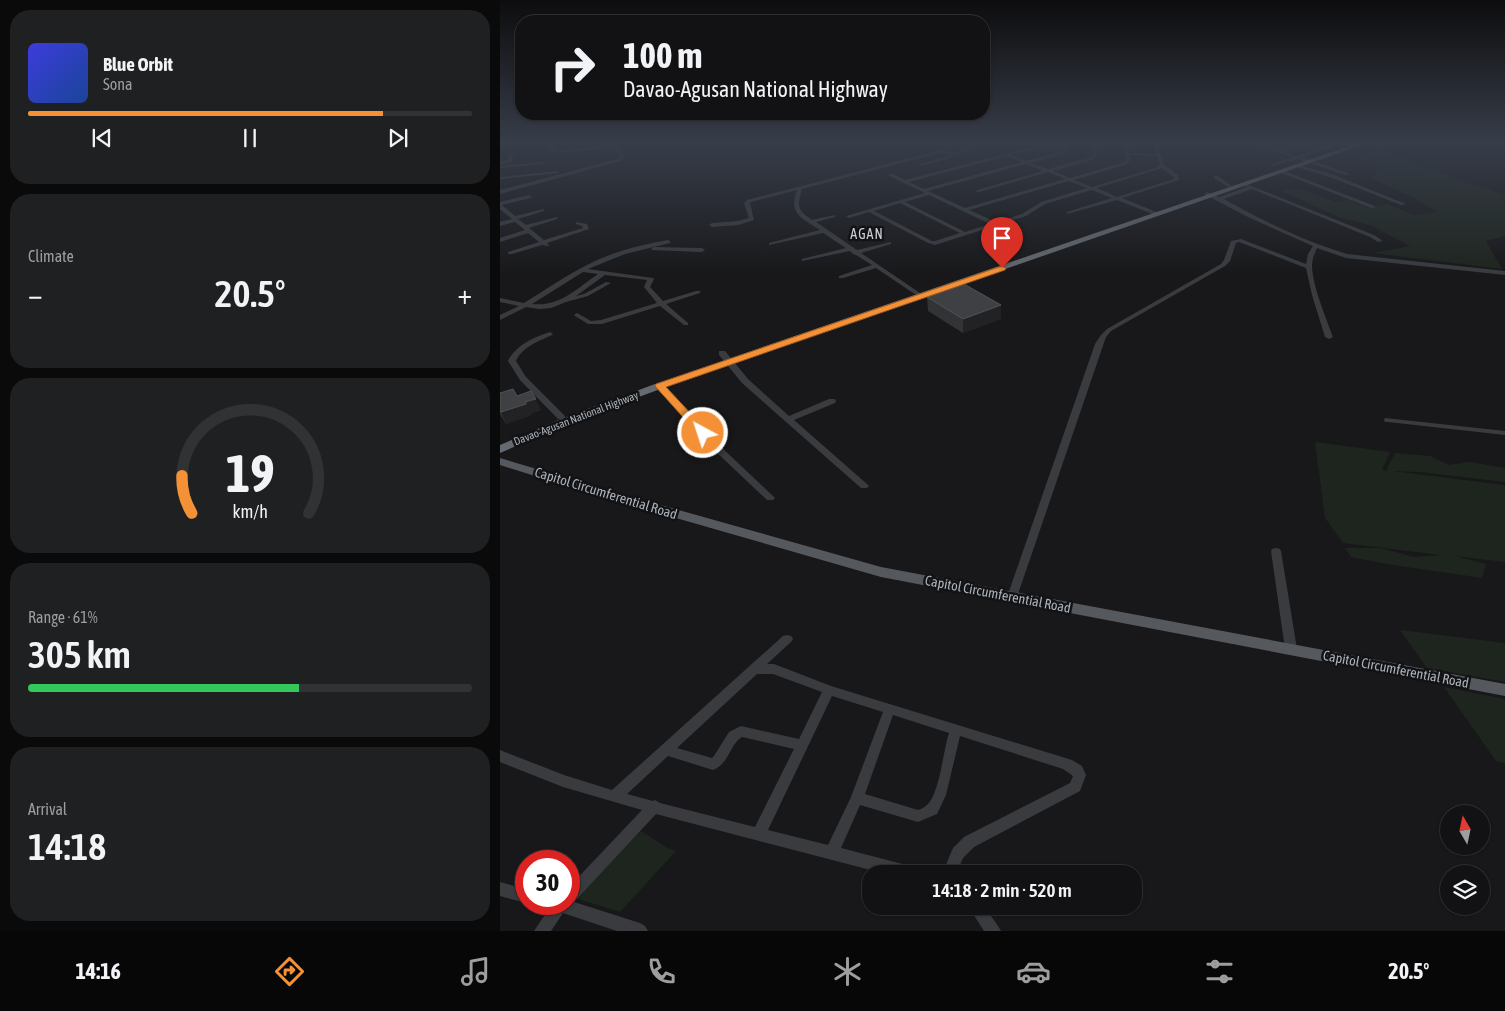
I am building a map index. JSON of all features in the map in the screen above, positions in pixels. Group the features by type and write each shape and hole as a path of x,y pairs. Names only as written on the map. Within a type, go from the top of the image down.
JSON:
{"highway":[{"name":"Davao-Agusan National Highway","path":"1213,196 1228,187"},
{"name":"Davao-Agusan National Highway","path":"500,443 561,417 725,358 919,295 1157,213 1245,187"},
{"name":"Davao-Agusan National Highway","path":"500,449 565,421 660,386 725,358"}],"main road":[{"name":"Capitol Circumferential Road","path":"500,461 855,566 1505,690"}],"street":[{"path":"500,192 515,187"},
{"path":"712,225 750,220 752,218 748,202 809,187"},
{"path":"919,187 995,224"},
{"path":"849,216 944,187"},
{"path":"976,191 989,187"},
{"path":"967,209 1041,187"},
{"path":"1089,187 1157,213"},
{"path":"869,210 935,243 1024,215 1043,203 1098,187"},
{"path":"1069,213 1153,187"},
{"path":"1254,187 1380,241"},
{"path":"1323,187 1373,207"},
{"path":"1361,187 1402,204"},
{"path":"800,190 796,200 796,210 849,249 919,295"},
{"path":"1213,196 1252,217 1336,254 1505,274"},
{"path":"529,197 500,205 546,245"},
{"path":"899,201 963,233"},
{"path":"500,224 542,210"},
{"path":"500,214 507,212"},
{"path":"811,222 833,216"},
{"path":"500,240 555,218"},
{"path":"510,254 546,245 586,229 585,225 578,223"},
{"path":"771,244 823,231"},
{"path":"1012,596 1103,336 1227,262 1234,242 1237,240 1247,242 1309,267"},
{"path":"500,318 527,304 581,270 602,260 668,242"},
{"path":"855,253 889,244"},
{"path":"1316,245 1311,254 1309,267 1315,296 1329,337"},
{"path":"641,248 702,250"},
{"path":"804,260 849,249"},
{"path":"840,277 876,266"},
{"path":"581,270 642,276 651,279 647,287 686,324"},
{"path":"500,300 550,306 563,300 604,273"},
{"path":"563,300 586,295 608,283"},
{"path":"577,315 586,322 595,323 698,292"},
{"path":"550,334 521,349 512,362 523,378 561,417"},
{"path":"725,358 753,388 864,486"},
{"path":"660,386 716,448 770,498"},
{"path":"789,419 832,401"},
{"path":"1388,420 1505,433"},
{"path":"1276,551 1291,649"},
{"path":"614,797 787,639"},
{"path":"756,669 774,669 829,690 1067,764 1078,770 1080,775 1075,787 979,835 962,847 953,865"},
{"path":"760,834 829,690"},
{"path":"832,854 857,798 890,708"},
{"path":"666,750 713,764 719,760 733,736 745,730 802,745"},
{"path":"857,798 918,816 932,809 936,804 956,730"},
{"path":"500,756 563,781 614,797 877,865"},
{"path":"580,882 654,806"},
{"path":"500,889 515,893"},
{"path":"580,909 640,931"},
{"path":"542,931 552,915"},
{"path":"981,915 993,931"}],"shaded area":[{"path":"1391,187 1482,187 1505,195 1505,203 1503,204 1505,205 1505,236 1486,241 1502,269 1372,253 1410,246 1370,225 1339,217 1281,191 1299,188 1335,202 1347,200 1368,208 1387,204 1414,215 1438,212"},
{"path":"1315,442 1390,452 1382,470 1386,471 1395,453 1430,456 1449,465 1469,462 1505,468 1505,482 1420,472 1392,471 1505,485 1505,562 1455,556 1486,564 1482,578 1351,557 1345,548 1381,548 1414,557 1441,555 1343,543 1325,518"},
{"path":"1400,630 1505,643 1505,682 1427,668"},
{"path":"1444,687 1505,699 1505,763 1496,761"},
{"path":"641,831 669,849 676,851 620,912 580,900 580,889"}],"building":[{"path":"964,284 1001,305 963,319 927,297"},
{"path":"513,389 517,396 531,391 536,399 501,412 500,393"}],"district":[{"name":"AGAN","path":"867,234"}],"route":[{"path":"703,433 660,386 1002,268"}]}
